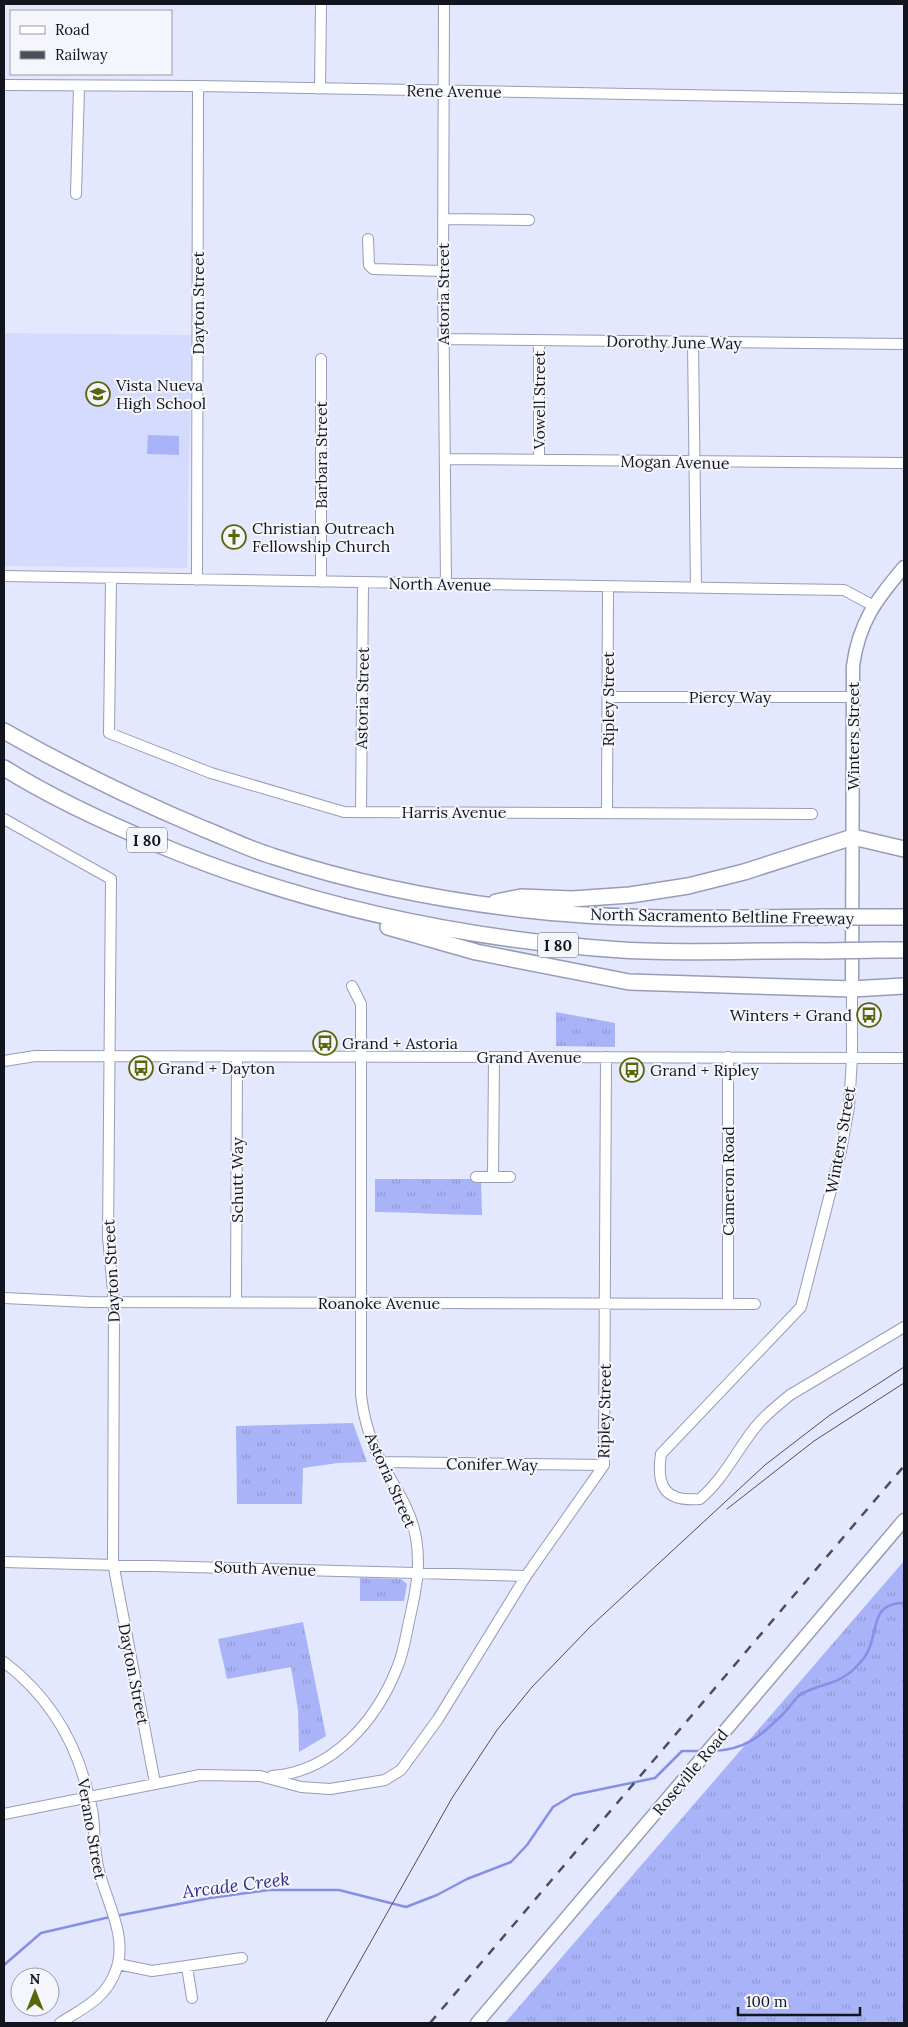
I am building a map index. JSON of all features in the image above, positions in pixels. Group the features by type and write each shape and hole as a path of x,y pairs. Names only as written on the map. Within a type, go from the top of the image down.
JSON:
{"highway":[{"name":"North Sacramento Beltline Freeway","path":"4,731 67,767 144,804 270,856 355,880 482,904 537,911 630,918 904,917"},
{"name":"North Sacramento Beltline Freeway","path":"4,768 27,782 114,826 204,864 297,895 359,912 446,930 535,943 624,950 904,950"},
{"path":"482,904 521,897 572,899 630,895 688,886 744,872 853,837 904,849"},
{"path":"297,895 347,915 476,952 629,982 852,989 904,986"}],"main road":[{"name":"Winters Street","path":"852,989 853,697 855,648 859,633 872,605 904,567"},
{"name":"Roseville Road","path":"477,2023 904,1520"}],"street":[{"path":"320,89 321,4"},
{"name":"Astoria Street","path":"444,4 443,339 446,584"},
{"name":"Rene Avenue","path":"4,85 78,87 198,86 904,99"},
{"name":"Dayton Street","path":"197,580 198,86"},
{"path":"76,194 78,87"},
{"path":"444,219 530,220"},
{"path":"368,239 369,265 374,269 443,271"},
{"name":"Dorothy June Way","path":"443,339 904,344"},
{"name":"Vowell Street","path":"539,340 540,460"},
{"path":"694,342 696,588"},
{"name":"Barbara Street","path":"320,359 321,582"},
{"name":"Mogan Avenue","path":"445,459 904,463"},
{"name":"North Avenue","path":"4,576 844,590 872,605"},
{"name":"Harris Avenue","path":"111,578 109,733 203,770 264,790 344,812 812,814"},
{"name":"Astoria Street","path":"361,812 363,583"},
{"name":"Ripley Street","path":"608,587 608,812"},
{"name":"Piercy Way","path":"608,697 853,697"},
{"name":"Dayton Street","path":"4,818 111,879 108,1237 114,1302 114,1563 154,1783"},
{"name":"Astoria Street","path":"260,1776 291,1774 315,1766 347,1742 375,1710 398,1667 404,1647 418,1573 413,1524 402,1496 381,1462 367,1426 361,1395 361,1004 352,986"},
{"name":"Winters Street","path":"852,989 852,1058 849,1107 841,1151 801,1307 661,1454 658,1473 663,1487 670,1496 685,1500 700,1499 727,1471 757,1424 774,1407 790,1395 904,1327"},
{"name":"Grand Avenue","path":"4,1061 34,1056 904,1058"},
{"name":"Schutt Way","path":"236,1302 238,1057"},
{"path":"493,1177 494,1057"},
{"name":"Ripley Street","path":"260,1776 301,1787 330,1789 385,1780 396,1775 438,1720 526,1576 604,1465 606,1057"},
{"name":"Cameron Road","path":"728,1057 728,1304"},
{"path":"476,1177 510,1177"},
{"name":"Roanoke Avenue","path":"4,1298 114,1302 754,1304"},
{"name":"Conifer Way","path":"381,1462 604,1465"},
{"name":"South Avenue","path":"4,1562 114,1563 526,1576"},
{"name":"Verano Street","path":"4,1662 31,1686 59,1721 76,1755 93,1814 94,1852 106,1897 119,1933 118,1964 111,1982 100,1997 85,2010 60,2023"},
{"path":"4,1814 200,1775 260,1776"},
{"path":"118,1964 152,1972 242,1958"},
{"path":"187,1967 192,1998"}],"shaded area":[{"name":"Vista Nueva High School","path":"4,333 192,335 187,568 4,566"}],"green space":[{"path":"148,435 179,436 179,455 147,454"},
{"path":"556,1012 615,1023 615,1047 556,1046"},
{"path":"375,1179 481,1179 482,1215 375,1212"},
{"path":"353,1423 367,1462 338,1463 303,1468 302,1504 237,1504 236,1426"},
{"path":"904,1561 904,2023 505,2023"},
{"path":"360,1578 401,1579 407,1584 404,1601 360,1601"},
{"path":"303,1622 326,1736 299,1752 298,1710 291,1667 227,1679 218,1639"}],"waterway":[{"name":"Arcade Creek","path":"713,1751 734,1748 752,1740 775,1722 801,1694 836,1681 849,1673 868,1651 881,1612 886,1607 904,1603"},
{"name":"Arcade Creek","path":"116,1916 210,1898 269,1890 339,1890 406,1907 437,1895 467,1879 511,1862 527,1845 553,1807 573,1795 655,1778 682,1751 703,1751"},
{"name":"Arcade Creek","path":"4,1965 41,1933 110,1917"}],"tram line":[{"path":"325,2023 452,1798 497,1730 532,1687 590,1627 765,1465 830,1415 904,1367"},
{"path":"727,1509 814,1441 904,1383"}],"railway":[{"path":"430,2023 904,1466"}],"place":[{"name":"Vista Nueva High School","path":"98,394"},
{"name":"Christian Outreach Fellowship Church","path":"234,537"},
{"name":"Winters + Grand","path":"869,1015"},
{"name":"Grand + Astoria","path":"325,1043"},
{"name":"Grand + Dayton","path":"141,1068"},
{"name":"Grand + Ripley","path":"632,1070"}]}
